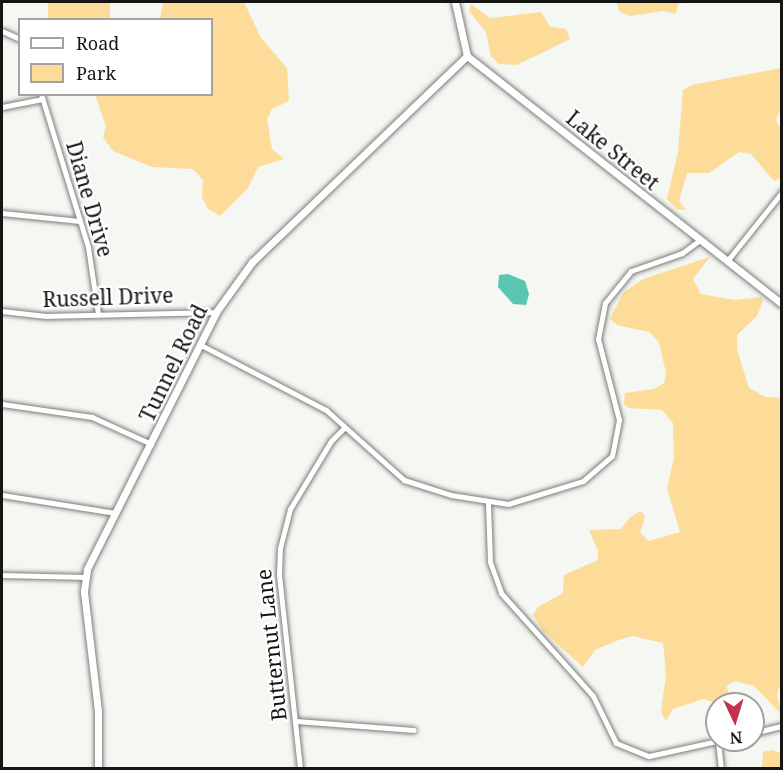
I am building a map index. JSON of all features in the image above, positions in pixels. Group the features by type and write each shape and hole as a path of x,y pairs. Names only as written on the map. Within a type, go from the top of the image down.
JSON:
{"main road":[{"path":"455,2 467,56"},
{"name":"Lake Street","path":"467,56 782,304"},
{"name":"Tunnel Road","path":"86,577 216,312 252,262 467,56"},
{"path":"86,577 100,740 98,768"}],"street":[{"path":"2,31 18,38"},
{"path":"2,107 41,97"},
{"name":"Diane Drive","path":"41,97 94,272 98,314"},
{"path":"727,261 782,192"},
{"path":"2,213 80,221"},
{"path":"201,345 304,396 326,410 404,480 488,504 508,504 583,481 599,471 612,456 619,420 598,339 605,303 631,271 682,253 700,240"},
{"name":"Russell Drive","path":"2,311 46,316 216,312"},
{"path":"2,404 92,417 151,444"},
{"name":"Butternut Lane","path":"300,768 279,575 279,548 290,509 331,441 344,428"},
{"path":"2,495 116,513"},
{"path":"488,504 490,562 501,593 593,696 616,743 649,756 705,743"},
{"path":"2,575 86,577"},
{"path":"296,721 414,730"},
{"path":"765,730 782,726"},
{"path":"720,752 721,768"}],"green space":[{"path":"48,2 110,2 110,18 48,18"},
{"path":"163,2 244,2 261,38 287,68 289,101 272,109 267,119 272,149 284,159 258,167 248,188 220,216 208,209 202,197 203,180 193,169 152,167 113,151 103,137 106,126 95,96 213,96 213,18 160,18"},
{"path":"616,2 688,2 678,4 676,14 663,11 630,16 620,12"},
{"path":"471,4 490,18 541,12 550,27 566,29 570,39 517,65 499,64 491,56 486,32 469,11"},
{"path":"781,68 781,108 776,120 781,131 781,178 774,181 751,154 739,152 709,173 687,173 679,201 686,210 677,209 667,199 678,152 683,90 692,85"},
{"path":"710,257 693,279 701,294 734,300 761,297 763,301 757,316 737,335 737,349 749,388 766,397 781,398 782,682 777,693 781,714 765,697 765,692 760,692 754,686 735,681 726,686 728,692 705,692 705,700 673,709 666,721 661,712 666,674 663,643 633,636 621,639 595,650 583,667 543,631 533,615 538,607 563,593 564,575 598,560 598,551 589,530 621,529 630,517 641,511 645,517 640,532 648,541 680,532 667,488 674,458 673,423 662,410 629,408 624,404 625,393 654,389 664,383 666,373 659,342 649,332 617,325 610,319 623,293 643,279"},
{"path":"772,750 781,753 781,768 762,768 763,752"}],"shaded area":[{"path":"508,274 525,281 529,294 526,305 513,304 498,287 499,275"}]}
